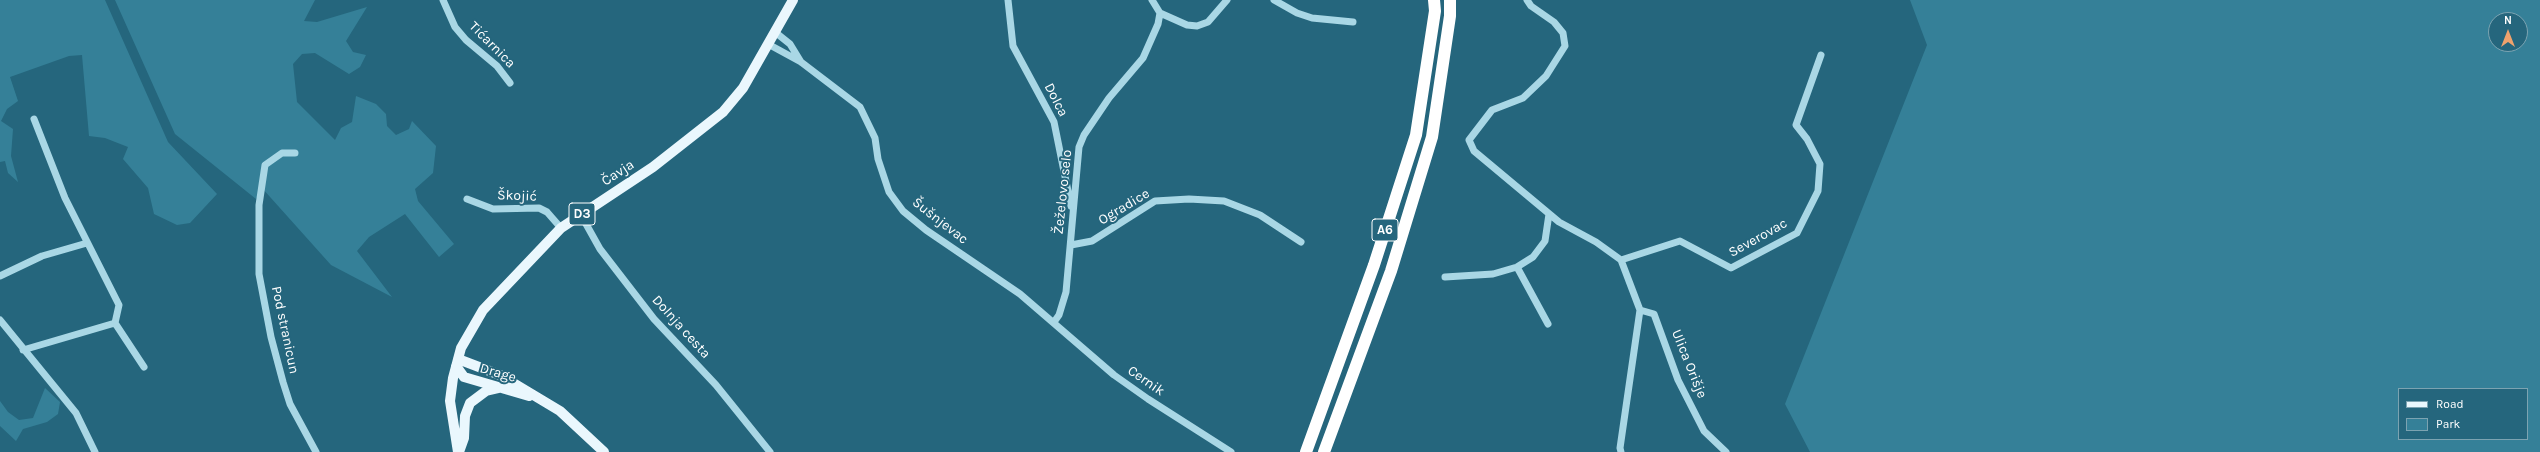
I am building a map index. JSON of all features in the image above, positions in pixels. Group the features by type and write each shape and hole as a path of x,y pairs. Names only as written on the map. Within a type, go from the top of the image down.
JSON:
{"highway":[{"name":"A6","path":"1306,452 1374,265 1416,135 1435,11 1434,0"},
{"name":"A6","path":"1324,452 1391,271 1432,136 1450,16 1450,0"}],"main road":[{"name":"Čavja","path":"457,362 471,329 483,310 561,228 653,167 723,112 743,88 793,0"},
{"name":"Drage","path":"457,362 464,377 539,400"},
{"name":"Drage","path":"457,362 500,375 560,412 604,452"},
{"name":"D3","path":"457,362 450,401 459,452"},
{"path":"459,452 464,438 465,416 470,402 486,391 501,388"}],"street":[{"name":"Tićarnica","path":"443,0 455,26 466,40 497,66 510,83"},
{"name":"Dolca","path":"1008,0 1013,46 1054,122 1073,214"},
{"path":"1152,0 1160,13 1187,25 1197,26 1208,22 1227,0"},
{"path":"1274,0 1297,13 1312,18 1353,22"},
{"path":"1527,0 1531,6 1554,22 1563,33 1565,46 1546,76 1523,98 1492,110 1469,140 1474,151 1559,222 1596,242 1621,260 1640,310 1620,448 1621,452"},
{"name":"Žeželovo selo","path":"1054,322 1063,304 1071,245 1077,162 1084,135 1109,98 1143,58 1158,24 1160,13"},
{"name":"Šušnjevac","path":"775,32 790,44 801,62"},
{"name":"Šušnjevac","path":"768,44 801,62 860,107 875,138 878,159 889,192 903,211 926,230 1020,294 1054,322"},
{"name":"Severovac","path":"1621,260 1680,241 1731,268 1797,233 1818,191 1820,164 1807,139 1796,125 1821,55"},
{"path":"34,119 65,198 119,305 115,324 144,367"},
{"name":"Pod stranicun","path":"295,153 282,152 265,165 259,205 259,274 271,337 290,404 316,452"},
{"name":"Škojić","path":"467,199 493,208 539,208 547,212 561,228"},
{"name":"Ogradice","path":"1071,245 1092,241 1155,201 1189,199 1224,201 1260,215 1301,242"},
{"name":"Dolnja cesta","path":"581,214 600,249 654,319 716,385 770,452"},
{"path":"1445,277 1493,274 1517,267 1534,257 1545,241 1549,214"},
{"path":"0,276 42,256 87,243"},
{"path":"1517,267 1548,324"},
{"name":"Ulica Orišje","path":"1640,310 1654,314 1678,380 1704,431 1726,452"},
{"path":"0,320 76,413 95,452"},
{"name":"Cernik","path":"1054,322 1114,374 1218,449 1231,452"},
{"path":"23,350 115,324"}],"green space":[{"path":"0,0 105,0 168,142 217,194 190,223 177,225 154,214 148,188 123,159 128,147 105,138 89,136 82,55 69,56 10,77 18,101 7,109 1,121 13,129 11,156 18,182 8,173 5,161 0,162"},
{"path":"115,0 315,0 304,21 317,22 367,7 346,41 353,52 366,55 360,67 349,74 315,53 302,54 293,64 297,102 335,140 341,128 352,122 356,96 376,104 386,114 387,126 396,135 409,129 412,121 436,146 433,173 415,189 418,201 454,244 439,257 405,214 369,237 357,251 392,297 331,265 262,188 256,199 175,134"},
{"path":"1910,0 2540,0 2540,452 1810,452 1785,404 1927,45"},
{"path":"45,388 60,402 58,414 47,422 23,429 16,441 0,426 0,401 8,412 19,420 33,418"}]}
